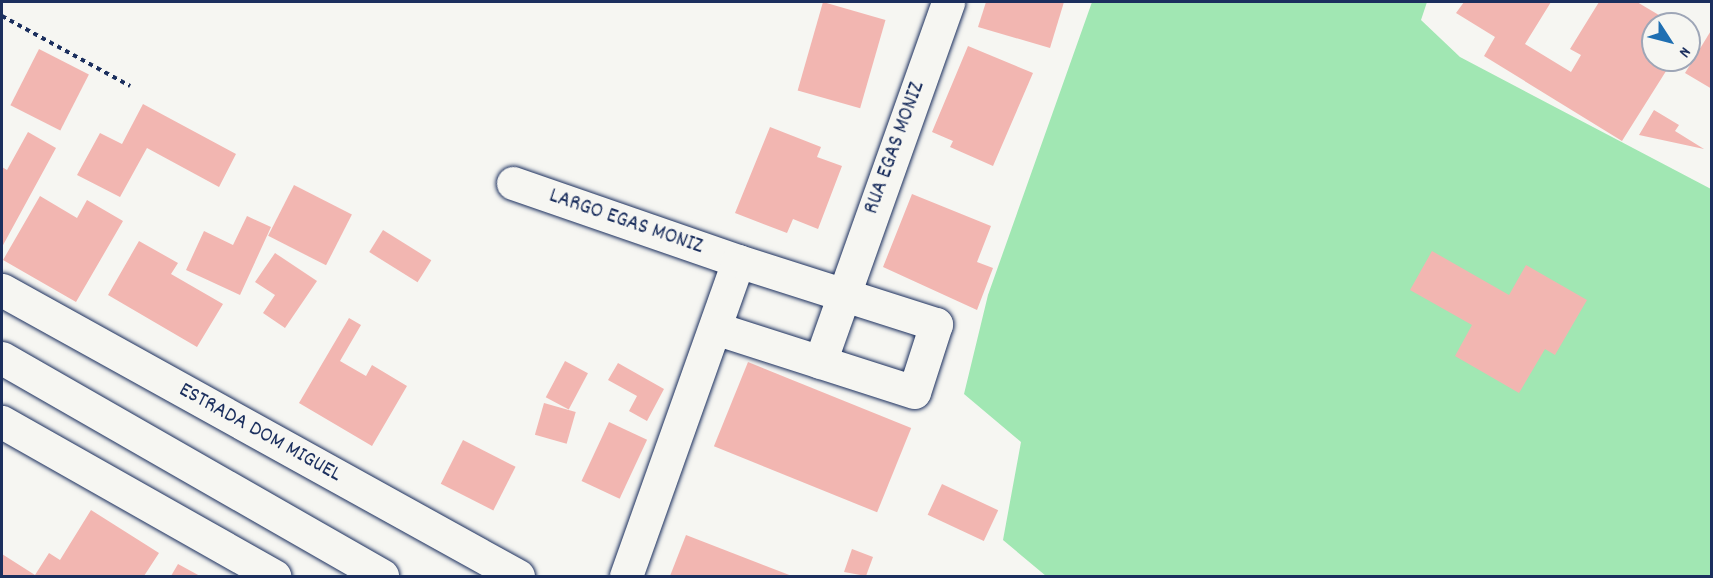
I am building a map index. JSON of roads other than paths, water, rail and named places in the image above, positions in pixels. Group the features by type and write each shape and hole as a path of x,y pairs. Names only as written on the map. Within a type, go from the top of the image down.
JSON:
{"street":[{"name":"RUA EGAS MONIZ","path":"820,362 948,2"},
{"name":"LARGO EGAS MONIZ","path":"513,183 738,261"},
{"path":"626,576 738,261 936,324 914,392 715,328"},
{"name":"ESTRADA DOM MIGUEL","path":"2,290 518,576"},
{"path":"2,358 382,576"},
{"path":"2,422 274,576"}]}
